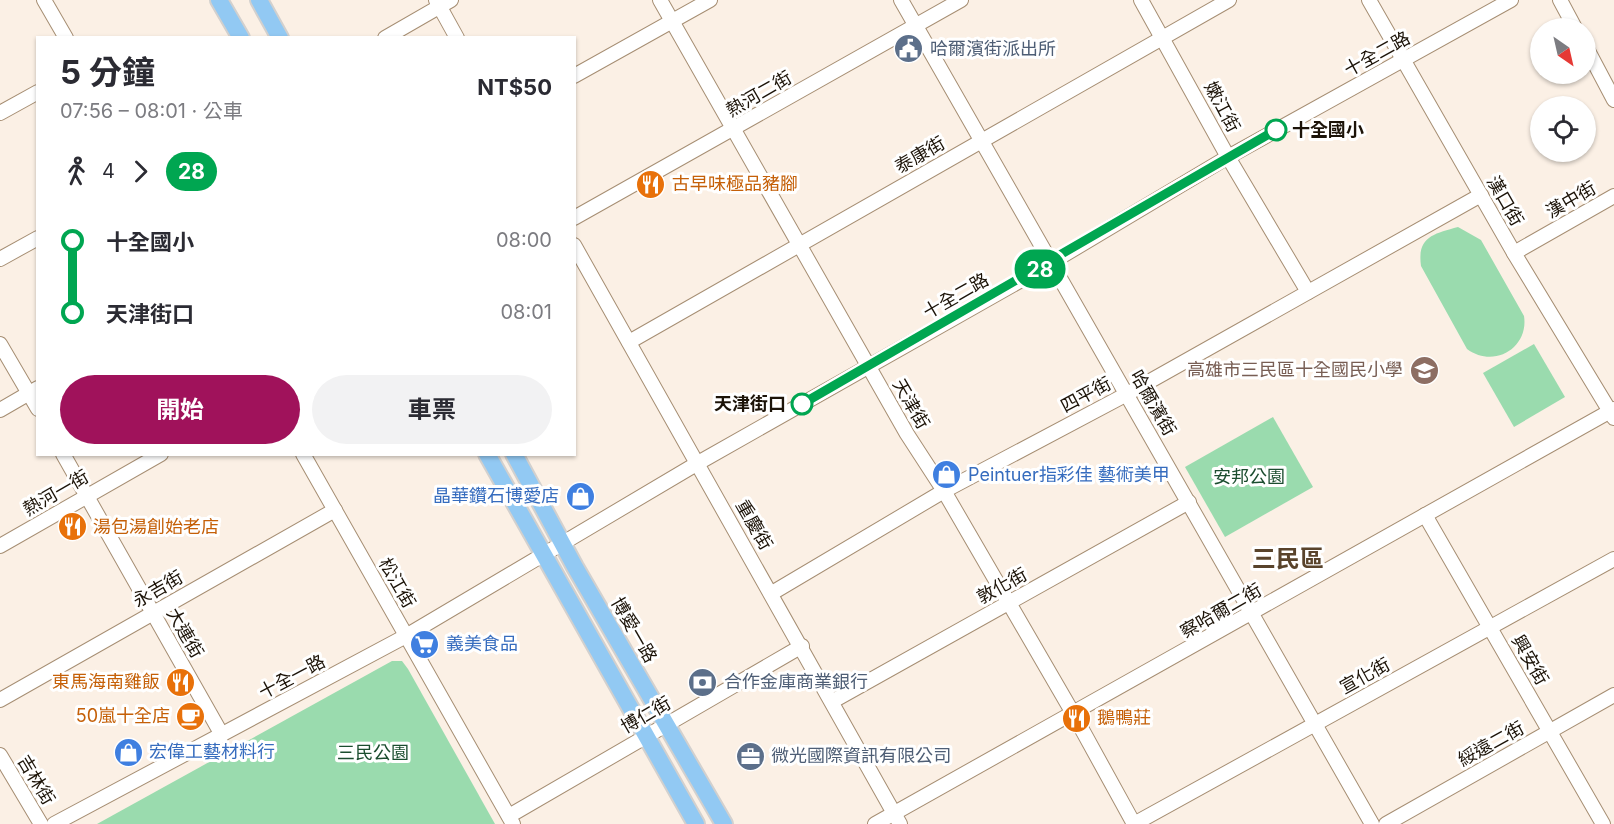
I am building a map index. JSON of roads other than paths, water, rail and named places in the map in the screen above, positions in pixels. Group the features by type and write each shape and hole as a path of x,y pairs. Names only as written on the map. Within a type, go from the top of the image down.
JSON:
{"main road":[{"path":"219,0 240,36"},
{"path":"259,0 279,36"},
{"path":"487,456 696,824"},
{"name":"博愛一路","path":"515,456 724,824"}],"street":[{"path":"44,0 65,36"},
{"name":"天津街","path":"660,0 907,434 944,491 1074,715 1134,824"},
{"path":"576,75 710,0"},
{"name":"哈爾濱街","path":"901,0 1372,824"},
{"name":"熱河二街","path":"576,217 961,0"},
{"name":"嫩江街","path":"1141,0 1228,157 1308,292"},
{"name":"泰康街","path":"629,342 1229,0"},
{"name":"漢口街","path":"1370,0 1402,60 1514,253 1613,413"},
{"name":"十全二路","path":"544,555 698,463 1051,262 1228,157 1511,0"},
{"path":"1560,0 1570,18"},
{"path":"388,36 442,2 456,36"},
{"path":"1596,66 1614,100"},
{"path":"0,113 36,93"},
{"name":"四平街","path":"772,593 944,491 1127,394 1481,195"},
{"name":"漢中街","path":"1514,253 1614,196"},
{"path":"0,259 36,239"},
{"name":"重慶街","path":"576,249 833,701 897,819"},
{"path":"0,344 33,391 0,410"},
{"name":"察哈爾二街","path":"875,824 897,819 1074,715 1425,515 1613,413"},
{"name":"大連街","path":"64,456 222,735"},
{"name":"熱河一街","path":"0,546 157,456"},
{"name":"松江街","path":"304,456 511,820"},
{"name":"敦化街","path":"833,701 1189,502"},
{"name":"永吉街","path":"0,700 334,510"},
{"name":"興安街","path":"1425,515 1603,824"},
{"name":"十全一路","path":"54,824 406,636 544,555"},
{"name":"宣化街","path":"1134,824 1614,559"},
{"name":"博仁街","path":"511,820 645,737 802,646"},
{"name":"綏遠二街","path":"1386,824 1614,695"},
{"name":"吉林街","path":"0,755 41,824"}],"place":[{"name":"哈爾濱街派出所","path":"909,49"},
{"name":"十全國小","path":"1276,130"},
{"name":"古早味極品豬腳","path":"651,184"},
{"name":"高雄市三民區十全國民小學","path":"1424,370"},
{"name":"天津街口","path":"802,404"},
{"name":"Peintuer指彩佳 藝術美甲","path":"947,475"},
{"name":"晶華鑽石博愛店","path":"580,496"},
{"name":"湯包湯創始老店","path":"72,527"},
{"name":"義美食品","path":"425,644"},
{"name":"東馬海南雞飯","path":"181,682"},
{"name":"合作金庫商業銀行","path":"703,682"},
{"name":"50嵐十全店","path":"191,716"},
{"name":"鵝鴨莊","path":"1076,718"},
{"name":"宏偉工藝材料行","path":"128,752"},
{"name":"微光國際資訊有限公司","path":"750,756"}],"district":[{"name":"三民區","path":"1288,559"}],"park label":[{"name":"安邦公園","path":"1249,477"},
{"name":"三民公園","path":"373,753"}]}
